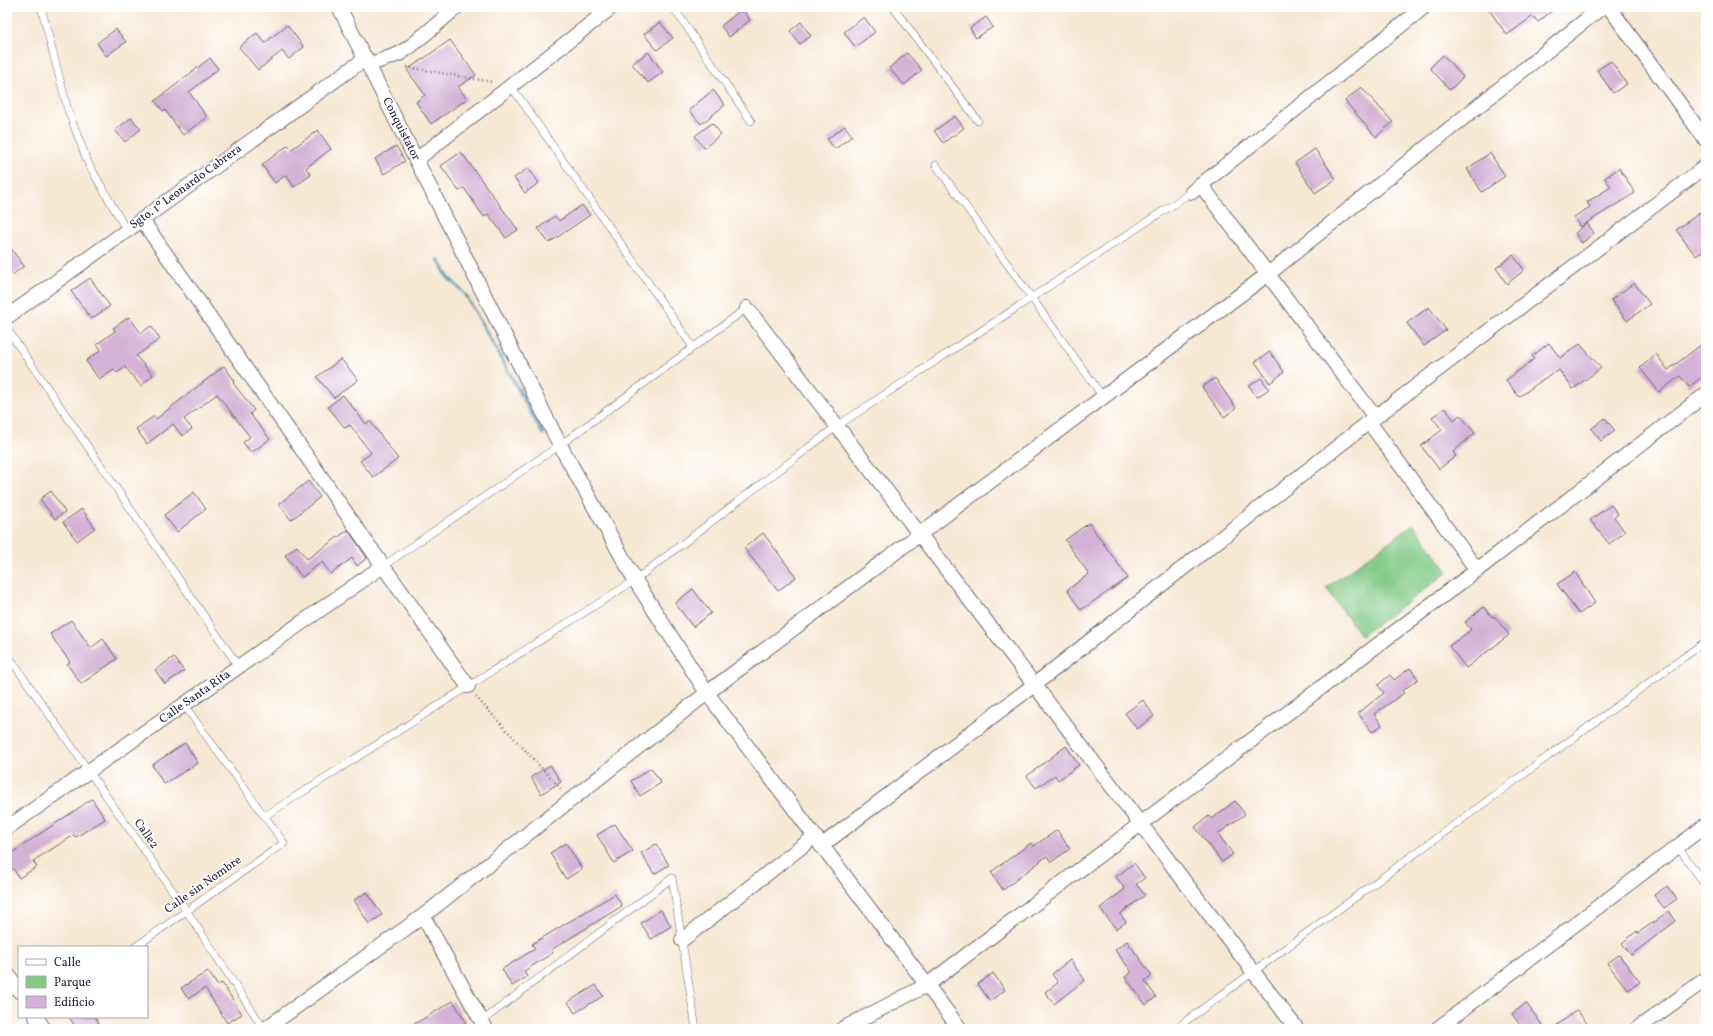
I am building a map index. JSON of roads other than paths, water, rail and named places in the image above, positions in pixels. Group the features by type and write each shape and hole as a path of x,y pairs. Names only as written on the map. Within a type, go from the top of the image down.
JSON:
{"street":[{"name":"Conquistator","path":"339,7 560,445 635,580 707,693 960,1029"},
{"name":"Sgto. 1º Leonardo Cabrera","path":"7,317 367,61 399,54 411,46 457,7"},
{"path":"416,160 612,7"},
{"path":"1424,7 1197,188 1268,274 1372,419 1477,570"},
{"path":"265,1029 423,916 707,693 1268,274 1602,7"},
{"path":"1608,7 1706,140"},
{"path":"682,940 1034,685 1372,419 1706,166"},
{"path":"142,220 468,686"},
{"path":"747,308 1297,1029"},
{"path":"842,1029 927,985 1141,825 1706,394"},
{"name":"Calle Santa Rita","path":"7,828 383,566"},
{"path":"1437,1029 1706,825"},
{"path":"423,916 484,1025"},
{"path":"8,977 18,990"},
{"path":"1637,1029 1706,979"},
{"path":"37,1018 44,1029"}],"lane":[{"path":"41,7 70,117 88,163 127,231"},
{"path":"673,7 751,121"},
{"path":"893,7 978,121"},
{"path":"511,86 693,347"},
{"path":"936,165 1103,397"},
{"path":"184,705 265,816 635,580 837,426 1197,188"},
{"path":"383,566 560,445 747,308"},
{"path":"7,329 238,667"},
{"path":"1176,1029 1706,641"},
{"name":"Calle2","path":"7,654 186,910 265,1029"},
{"name":"Calle sin Nombre","path":"136,946 284,843 265,816"},
{"path":"1678,847 1706,886"},
{"path":"484,1025 672,878 696,1029"}],"water":[{"path":"439,258 449,276 466,294 545,434 542,435 465,295 446,277 437,259"}]}
